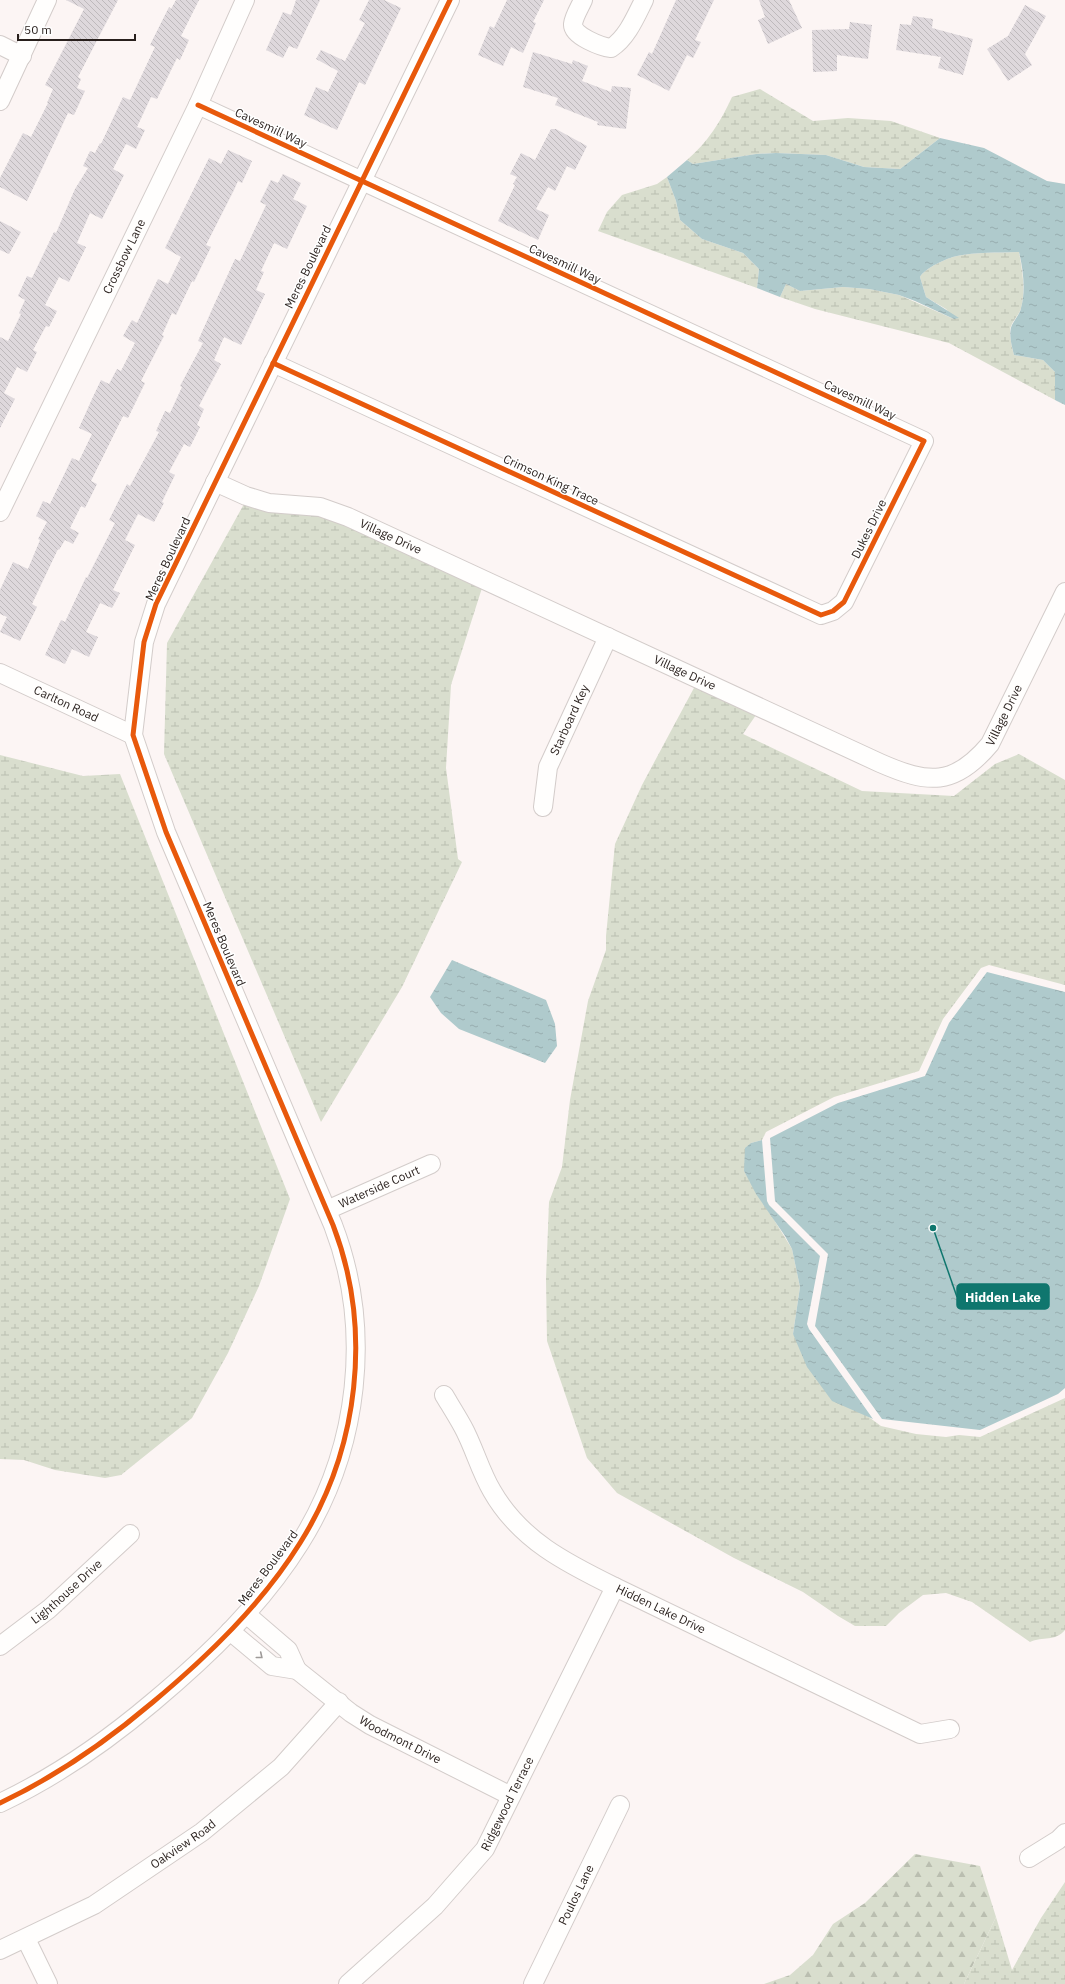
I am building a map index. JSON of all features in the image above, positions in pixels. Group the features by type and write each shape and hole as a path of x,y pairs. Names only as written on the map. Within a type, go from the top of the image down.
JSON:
{"street":[{"path":"0,101 48,0"},
{"name":"Crossbow Lane","path":"0,512 198,105 245,0"},
{"name":"Meres Boulevard","path":"0,1803 68,1764 119,1730 184,1677 230,1631 246,1614 288,1561 314,1519 339,1460 351,1410 356,1360 353,1302 344,1255 327,1210 166,832 133,735 142,652 156,604 450,0"},
{"path":"583,0 573,24 574,29 584,38 611,48 626,33 644,0"},
{"path":"0,45 22,56"},
{"name":"Cavesmill Way","path":"198,105 924,440"},
{"name":"Crimson King Trace","path":"273,363 821,614"},
{"name":"Dukes Drive","path":"821,614 833,611 844,602 924,440"},
{"name":"Village Drive","path":"215,482 246,496 269,503 320,508 348,517 890,768 916,776 940,778 950,776 973,762 990,744 1065,592"},
{"name":"Starboard Key","path":"543,807 548,767 608,637"},
{"name":"Carlton Road","path":"0,673 133,735"},
{"name":"Waterside Court","path":"327,1210 431,1164"},
{"name":"Hidden Lake Drive","path":"444,1395 463,1427 491,1491 514,1522 546,1550 567,1563 615,1587 920,1734 950,1729"},
{"name":"Lighthouse Drive","path":"0,1646 49,1609 130,1534"},
{"name":"Ridgewood Terrace","path":"348,1984 432,1909 480,1855 491,1838 615,1587"},
{"name":"Woodmont Drive","path":"246,1614 288,1650 297,1670"},
{"name":"Woodmont Drive","path":"230,1631 272,1666 297,1670 351,1713 382,1732 511,1796"},
{"name":"Oakview Road","path":"0,1950 26,1939 94,1905 202,1832 284,1764 339,1702"},
{"name":"Poulos Lane","path":"533,1984 620,1805"},
{"path":"1029,1858 1058,1840 1065,1833"},
{"path":"26,1939 48,1984"}],"green space":[{"path":"760,89 813,121 848,118 891,121 940,138 900,169 864,167 826,155 776,153 756,154 693,164 687,160 695,153 713,131 732,97"},
{"path":"667,177 676,201 680,220 702,239 743,253 759,269 757,288 598,231 607,212 622,195 657,184"},
{"path":"1019,252 1023,280 1023,294 1020,311 1010,328 1010,337 1014,355 1043,360 1055,372 1055,400 949,343 815,309 780,297 786,284 800,291 843,287 869,289 899,295 954,319 946,309 926,297 920,277 926,270 957,256 980,253"},
{"path":"244,504 275,513 309,514 330,519 482,588 451,685 446,768 458,859 462,862 402,987 321,1122 164,754 167,643"},
{"path":"695,686 756,715 743,734 862,791 954,796 995,764 1019,754 1065,780 1065,985 989,965 981,968 943,1019 919,1071 834,1097 766,1132 762,1140 751,1143 744,1171 792,1249 800,1287 793,1334 866,1415 881,1426 916,1434 946,1437 959,1435 980,1437 1065,1398 1065,1630 1057,1636 1030,1642 972,1602 946,1593 923,1595 899,1613 886,1626 855,1626 803,1592 734,1558 617,1493 587,1458 547,1341 546,1279 549,1202 562,1167 570,1100 588,1001 606,950 615,844 642,785"},
{"path":"0,755 83,776 120,774 290,1199 259,1286 228,1353 192,1418 121,1475 105,1478 55,1470 24,1460 0,1459"},
{"path":"915,1854 980,1866 996,1917 964,1984 764,1984 790,1975 813,1955 833,1924 865,1903"},
{"path":"1065,1882 1065,1984 964,1984 996,1917 1012,1970 1041,1918"}],"water":[{"path":"940,138 984,148 1047,181 1065,184 1065,405 1055,400 1055,372 1043,360 1014,355 1010,332 1012,325 1019,314 1023,301 1024,287 1019,252 980,253 957,256 926,270 920,277 926,297 959,318 954,319 899,295 869,289 843,287 800,291 786,284 780,297 757,288 759,269 743,253 702,239 680,220 676,201 667,177 687,160 693,164 756,154 776,153 826,155 864,167 900,169"},
{"path":"452,960 546,1000 555,1024 557,1046 545,1063 459,1029 441,1013 430,997"},
{"path":"987,972 1065,992 1065,1388 1058,1394 980,1430 882,1419 815,1326 828,1254 775,1201 770,1138 838,1103 925,1076 949,1023"},
{"path":"762,1140 767,1201 769,1205 820,1256 807,1324 809,1329 873,1419 832,1401 807,1367 793,1334 800,1287 792,1249 785,1236 756,1194 744,1171 745,1148 751,1143"}],"building":[{"path":"66,0 118,0 78,77 81,79 77,88 85,91 74,115 68,113 27,201 0,187 0,178 23,133 31,137 48,103 53,89 45,85 84,9"},
{"path":"176,0 199,0 181,36 189,40 180,60 177,58 157,99 151,97 137,127 145,130 136,149 126,144 113,169 124,175 102,219 90,213 77,243 86,247 69,282 59,277 45,305 57,311 49,327 46,326 33,350 37,352 27,372 17,367 4,393 15,399 0,428 0,337 8,341 21,314 19,313 25,300 18,296 27,276 32,278 54,232 56,233 75,189 88,168 83,166 90,151 95,153 100,143 101,144 123,97 130,100 155,47 150,45 169,7 171,9"},
{"path":"296,0 320,0 297,49 289,46 283,58 266,50 283,12 291,15"},
{"path":"369,0 384,0 401,8 365,85 359,82 337,130 304,115 316,87 328,92 338,71 316,59 321,50 345,61 365,23 359,20"},
{"path":"507,0 544,0 533,22 536,23 523,53 511,47 503,66 478,55 490,26 494,28"},
{"path":"676,0 714,0 695,40 701,42 693,58 687,55 669,91 637,75 649,52 652,54"},
{"path":"759,0 789,0 802,28 768,44 758,20 765,17"},
{"path":"1025,5 1046,16 1025,54 1032,65 1008,81 987,49 1008,36"},
{"path":"913,16 933,19 932,28 973,39 963,75 938,68 941,57 896,50 900,24 911,25"},
{"path":"850,22 872,25 868,59 837,55 837,71 813,72 812,30 849,29"},
{"path":"533,52 572,64 573,60 588,66 582,81 611,92 612,86 631,88 626,129 597,125 598,122 555,105 558,98 523,87"},
{"path":"551,129 556,129 587,146 575,170 567,166 555,191 548,187 536,209 549,215 538,240 498,221 515,185 513,184 517,177 510,174 521,153 535,160"},
{"path":"228,150 252,161 242,183 238,181 206,245 211,247 194,282 192,281 176,315 172,313 162,335 164,336 141,381 145,383 128,418 123,416 91,481 97,484 85,508 81,506 70,528 79,533 73,544 65,540 59,550 58,549 32,604 37,607 20,641 0,632 7,617 0,614 0,590 13,562 28,569 40,540 38,539 47,522 36,516 43,501 50,504 72,458 79,461 92,434 79,428 101,380 109,384 117,369 121,371 135,343 123,336 132,320 137,323 158,279 168,284 181,257 165,248 209,158 221,164"},
{"path":"283,174 301,183 293,199 307,206 287,249 274,243 261,271 264,272 256,290 265,294 241,345 224,337 214,360 221,364 199,406 204,409 197,425 200,427 190,447 184,444 169,472 175,475 162,502 164,503 154,522 138,514 125,540 135,545 113,590 120,593 112,608 100,603 86,632 98,637 89,657 72,649 65,664 45,655 61,620 65,622 86,577 87,578 115,523 109,520 127,484 130,486 159,432 156,431 165,411 170,413 182,387 180,386 203,343 198,341 235,259 240,261 266,205 260,202 271,180 278,183"},
{"path":"0,221 21,232 9,254 0,250"}],"cycle path":[{"path":"0,1803 41,1782 117,1731 174,1684 214,1648 233,1628 269,1587 300,1543 320,1507 336,1468 347,1428 354,1388 356,1347 353,1305 345,1265 333,1225 166,832 133,735 144,642 156,604 450,0"},
{"path":"198,105 924,441 844,602 833,611 821,615 273,363"}],"place":[{"name":"Hidden Lake","path":"933,1228"}]}
